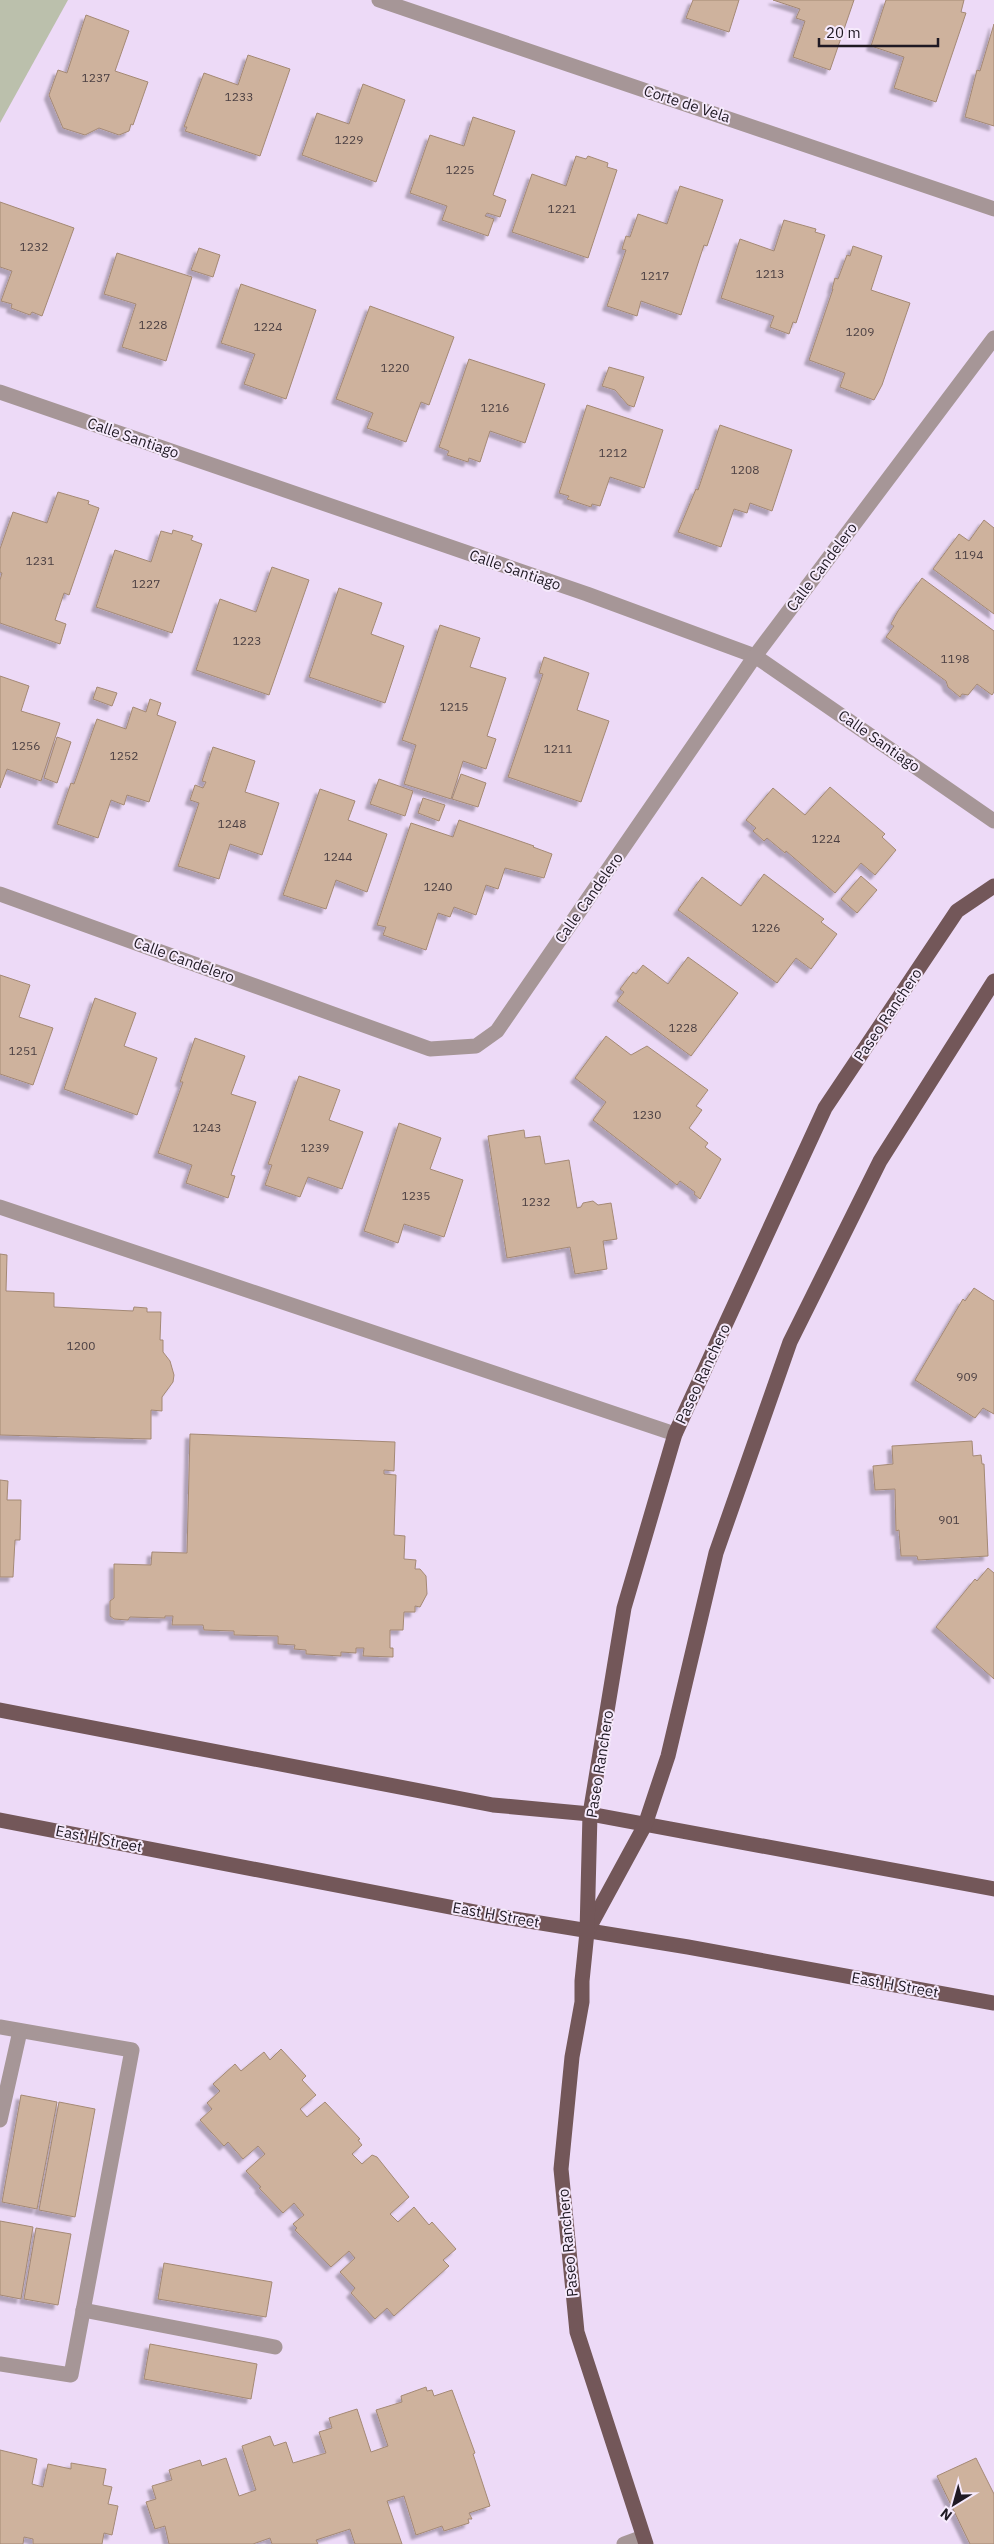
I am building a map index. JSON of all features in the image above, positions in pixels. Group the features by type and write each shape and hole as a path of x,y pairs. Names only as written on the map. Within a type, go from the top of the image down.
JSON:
{"main road":[{"name":"Paseo Ranchero","path":"645,2540 577,2332 562,2178 572,2057 582,2002 587,1932 590,1814 624,1608 675,1434 825,1108 957,911 994,886"},
{"name":"Paseo Ranchero","path":"587,1932 644,1825 668,1756 716,1554 790,1342 880,1161 994,981"},
{"path":"0,1710 492,1805 590,1814 994,1889"},
{"name":"East H Street","path":"0,1820 587,1932 688,1947 994,2003"}],"street":[{"name":"Corte de Vela","path":"379,0 994,209"},
{"name":"Calle Candelero","path":"0,894 430,1049 476,1046 498,1031 755,656 994,338"},
{"name":"Calle Santiago","path":"0,392 587,594 755,656 994,821"},
{"path":"0,1207 675,1434"},
{"path":"0,2027 132,2050 71,2375 0,2364"},
{"path":"0,2120 20,2031"},
{"path":"83,2310 275,2347"},
{"path":"624,2544 645,2540"}],"green space":[{"path":"0,0 68,0 0,123"}],"building":[{"path":"693,0 739,0 729,32 686,18"},
{"path":"773,0 854,0 830,70 793,57 805,21 796,18 800,9"},
{"path":"886,0 964,0 961,12 966,13 936,102 894,88 904,57 871,46"},
{"path":"86,15 129,31 115,71 148,82 133,125 131,124 129,131 119,135 99,128 85,135 63,128 49,95 58,70 67,73"},
{"path":"994,24 994,126 965,117 977,70 980,71"},
{"path":"248,55 290,69 260,156 185,131 187,127 184,127 204,73 238,85"},
{"path":"363,84 405,100 376,182 302,155 317,113 349,124"},
{"path":"473,117 515,131 493,195 506,200 500,217 487,213 485,216 494,219 488,236 442,220 447,206 410,193 430,135 464,146"},
{"path":"576,156 586,159 588,156 608,163 607,167 617,170 588,258 512,232 532,174 566,186"},
{"path":"680,186 723,200 707,246 704,245 681,315 641,301 637,316 607,306 626,250 622,249 626,236 630,237 638,214 667,224"},
{"path":"0,202 74,228 42,316 32,312 30,315 11,308 12,304 1,301 12,271 0,267"},
{"path":"784,220 816,229 815,232 825,235 796,323 793,322 789,334 770,327 774,316 721,298 740,239 774,251"},
{"path":"853,246 882,256 871,290 910,303 882,385 874,400 840,387 845,373 809,360 835,278 838,279 847,255 850,256"},
{"path":"199,248 220,255 213,277 191,270"},
{"path":"117,253 192,277 166,361 122,347 136,304 104,294"},
{"path":"241,284 316,310 286,399 244,384 255,354 221,343"},
{"path":"370,306 454,337 429,405 421,402 406,442 367,428 373,413 336,399"},
{"path":"469,359 545,384 525,443 490,431 480,462 469,458 468,462 447,455 449,451 439,447"},
{"path":"609,367 644,377 634,407 628,405 615,390 602,386"},
{"path":"587,405 663,430 644,488 610,477 600,506 592,504 591,507 567,499 569,496 559,493"},
{"path":"720,425 792,450 772,511 750,503 747,513 734,509 721,547 678,532 696,489 698,490"},
{"path":"58,492 89,501 88,504 99,508 69,595 64,593 55,620 66,624 60,644 0,623 0,580 2,573 0,572 0,549 13,512 47,523"},
{"path":"984,520 994,528 994,614 933,569 959,534 969,541"},
{"path":"173,530 193,536 191,540 202,544 172,633 96,607 115,550 151,562 161,531 172,534"},
{"path":"272,567 309,580 269,695 196,670 220,599 256,612"},
{"path":"922,578 994,631 994,692 992,695 977,684 968,695 962,694 960,697 948,687 946,681 886,637 894,626 891,624 898,611"},
{"path":"339,588 382,603 371,634 404,646 385,703 309,677"},
{"path":"440,625 480,638 470,667 506,678 487,736 496,739 486,769 463,761 451,799 404,784 416,745 402,740"},
{"path":"544,657 589,673 577,710 609,721 581,802 508,777 543,674 539,673"},
{"path":"0,676 29,686 21,711 60,723 41,781 7,769 0,788"},
{"path":"97,687 117,693 112,706 93,699"},
{"path":"150,699 161,703 157,715 176,722 149,802 127,795 124,805 111,800 98,838 57,824 71,783 74,784 97,719 126,729 133,707 146,712"},
{"path":"57,737 71,742 57,783 44,778"},
{"path":"213,747 255,761 245,792 279,803 262,855 230,844 219,879 178,866 199,803 190,800 195,785 203,788 206,782 202,781"},
{"path":"461,774 486,783 478,807 452,799"},
{"path":"379,779 413,791 405,816 370,804"},
{"path":"830,787 885,834 882,837 896,850 875,875 861,863 835,893 786,851 785,853 767,838 764,841 753,831 756,828 746,820 773,788 805,815"},
{"path":"320,789 355,801 348,820 387,834 367,892 336,880 326,909 283,895"},
{"path":"423,798 445,805 439,821 418,813"},
{"path":"459,820 552,854 544,878 505,868 498,889 486,885 476,915 454,907 450,917 438,913 426,950 383,935 386,927 377,925 411,823 453,837"},
{"path":"764,874 824,919 821,922 837,934 811,969 796,958 777,983 678,910 702,877 741,906"},
{"path":"861,876 877,890 857,913 841,899"},
{"path":"688,957 738,993 691,1056 617,1001 624,992 620,989 633,972 636,974 643,965 668,984"},
{"path":"0,975 30,985 19,1017 53,1028 33,1085 0,1074"},
{"path":"95,998 136,1013 124,1046 157,1058 137,1115 64,1089"},
{"path":"606,1036 631,1055 647,1046 708,1090 696,1106 702,1110 689,1128 708,1143 705,1147 721,1159 700,1199 694,1194 695,1192 680,1181 677,1185 593,1120 606,1102 575,1078"},
{"path":"195,1038 245,1056 231,1094 256,1102 231,1175 235,1176 228,1198 186,1183 192,1165 158,1153 183,1082 180,1082"},
{"path":"299,1076 340,1090 329,1120 363,1132 342,1189 308,1177 300,1197 265,1185 272,1165 268,1164"},
{"path":"399,1123 441,1138 430,1169 463,1180 444,1237 404,1224 398,1243 364,1231"},
{"path":"524,1130 525,1138 540,1136 545,1164 569,1160 577,1208 581,1207 583,1203 593,1201 598,1205 611,1203 617,1239 603,1241 607,1269 575,1274 570,1247 507,1258 488,1136"},
{"path":"0,1254 7,1255 6,1291 54,1293 54,1307 133,1311 134,1307 147,1308 147,1312 161,1312 160,1340 163,1340 163,1352 170,1361 174,1375 173,1382 162,1397 162,1411 151,1410 151,1439 0,1435"},
{"path":"974,1288 994,1301 994,1414 983,1408 975,1418 915,1380 963,1299 965,1301"},
{"path":"190,1434 395,1442 394,1471 384,1470 384,1474 396,1475 394,1535 405,1536 404,1559 416,1560 415,1569 420,1569 426,1576 427,1594 420,1607 415,1606 415,1612 404,1612 403,1630 390,1630 390,1648 393,1648 393,1657 363,1656 364,1648 356,1648 356,1653 341,1652 341,1656 306,1654 306,1650 294,1649 295,1645 278,1644 278,1636 234,1635 234,1631 204,1630 203,1625 172,1625 173,1616 165,1616 165,1618 130,1617 128,1620 114,1619 110,1616 110,1601 114,1598 114,1564 151,1565 152,1552 187,1553"},
{"path":"972,1441 973,1456 981,1455 982,1464 984,1464 988,1556 918,1560 917,1556 901,1556 899,1530 896,1531 895,1489 875,1490 873,1466 893,1464 892,1446"},
{"path":"0,1480 8,1481 7,1500 21,1500 20,1540 15,1540 13,1577 0,1577"},
{"path":"988,1568 994,1573 994,1679 936,1627 975,1579 977,1581"},
{"path":"281,2049 306,2076 302,2080 316,2095 300,2109 307,2117 325,2102 360,2139 358,2140 362,2145 352,2154 362,2164 372,2155 377,2157 409,2197 390,2214 398,2222 414,2207 429,2225 432,2222 456,2249 443,2260 449,2266 394,2316 387,2308 375,2319 351,2293 355,2288 340,2272 355,2258 349,2251 331,2267 295,2230 297,2228 293,2224 304,2215 294,2203 283,2213 259,2188 261,2187 246,2171 265,2154 258,2146 243,2159 228,2142 224,2146 200,2120 212,2109 207,2103 220,2091 213,2084 235,2064 241,2071 264,2052 270,2060"},
{"path":"21,2095 57,2102 37,2209 2,2202"},
{"path":"59,2102 95,2109 75,2217 39,2210"},
{"path":"0,2221 33,2227 21,2299 0,2295"},
{"path":"36,2228 71,2234 58,2305 24,2299"},
{"path":"164,2263 272,2282 266,2317 158,2299"},
{"path":"150,2344 257,2364 251,2399 144,2379"},
{"path":"426,2387 427,2391 432,2390 434,2396 452,2390 475,2453 473,2454 490,2506 469,2513 472,2519 468,2519 469,2523 444,2531 442,2526 416,2535 404,2496 387,2501 402,2544 355,2544 350,2529 316,2540 318,2544 272,2544 270,2538 253,2544 169,2544 165,2526 155,2529 146,2502 156,2499 152,2486 172,2480 169,2470 200,2460 202,2466 226,2458 239,2496 256,2490 242,2446 270,2436 274,2446 286,2442 293,2463 326,2453 319,2432 332,2428 329,2418 357,2409 371,2452 388,2446 376,2410 402,2402 401,2396"},
{"path":"0,2450 37,2459 32,2484 43,2487 48,2464 71,2469 71,2463 106,2469 103,2485 112,2487 108,2504 118,2506 112,2535 104,2533 102,2544 33,2544 33,2539 24,2537 23,2544 0,2544"},
{"path":"976,2458 994,2494 994,2544 970,2544 937,2476"}]}
